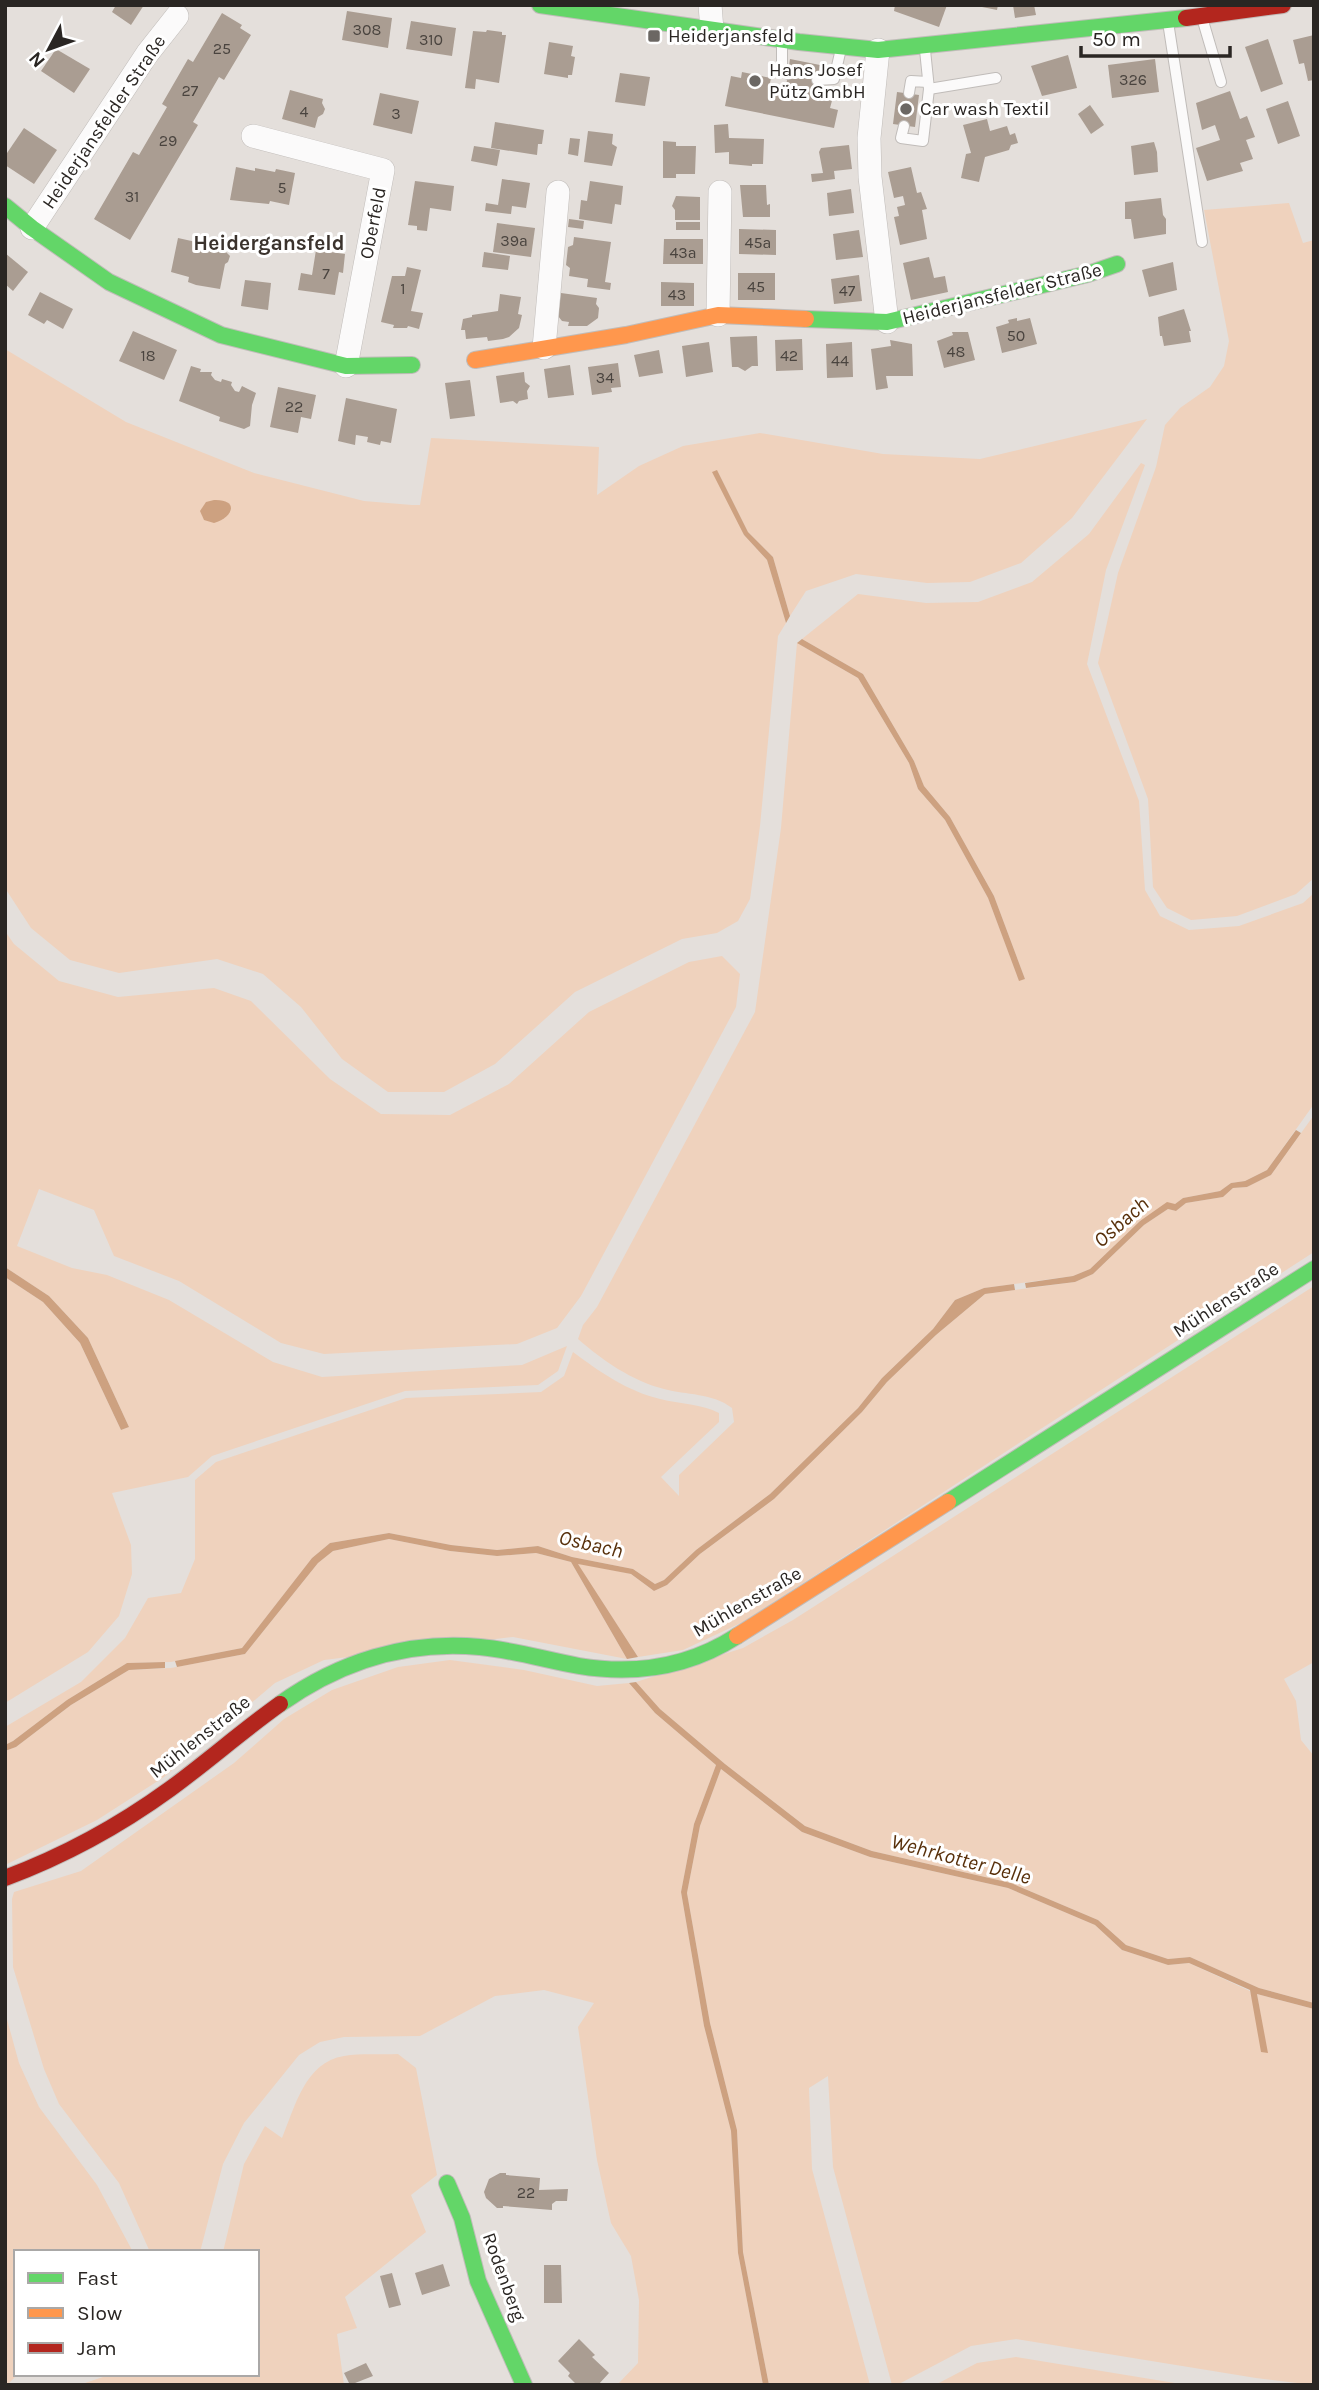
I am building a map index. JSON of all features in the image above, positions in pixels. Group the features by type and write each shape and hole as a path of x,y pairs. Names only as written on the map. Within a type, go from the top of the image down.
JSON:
{"street":[{"path":"540,5 782,40 878,50 1168,20 1203,11 1283,5"},
{"path":"710,5 712,30"},
{"name":"Heiderjansfelder Straße","path":"32,228 147,54 177,16"},
{"name":"Heiderjansfelder Straße","path":"878,50 869,138 870,177 887,322"},
{"name":"Oberfeld","path":"253,136 383,170 346,366"},
{"path":"544,348 558,192"},
{"path":"718,315 720,192"},
{"name":"Heiderjansfelder Straße","path":"5,206 108,282 221,335 346,366 412,365"},
{"name":"Heiderjansfelder Straße","path":"475,360 626,335 718,315 887,322 1088,274 1117,264"},
{"name":"Mühlenstraße","path":"8,1877 81,1844 128,1817 175,1785 282,1700 320,1678 368,1659 406,1649 444,1645 496,1649 601,1669 641,1670 679,1663 729,1641 1314,1269"},
{"name":"Rodenberg","path":"447,2183 462,2218 478,2281 524,2385"}],"lane":[{"path":"1203,11 1221,82"},
{"path":"1168,20 1202,242"},
{"path":"782,40 782,69 788,74"},
{"path":"904,125 901,138 923,141 929,85 924,44"},
{"path":"817,80 834,79 842,46"},
{"path":"909,93 911,81 929,85 996,78"}],"shaded area":[{"path":"1289,203 1303,243 1314,240 1314,878 1296,894 1237,916 1191,920 1167,908 1153,887 1148,799 1098,663 1118,573 1156,467 1165,425 1180,408 1210,387 1224,366 1229,341 1204,210"},
{"path":"5,349 126,422 254,473 364,501 412,505 420,505 431,438 599,447 597,495 639,466 683,446 760,433 883,454 980,459 1147,419 1072,518 1021,563 970,582 927,583 856,574 806,591 790,616 773,557 748,532 717,470 744,535 767,560 786,623 778,636 760,826 750,899 738,921 717,933 682,939 575,992 495,1064 444,1092 388,1092 342,1059 301,1007 263,974 217,959 119,973 70,960 31,928 5,888"},
{"path":"1141,463 1145,465 1106,570 1087,664 1139,801 1145,890 1160,916 1189,930 1239,926 1303,903 1314,893 1314,1104 1267,1170 1245,1181 1231,1183 1220,1191 1183,1198 1140,1221 1090,1269 1073,1276 984,1288 955,1300 933,1329 882,1378 858,1408 770,1494 696,1550 664,1580 655,1584 633,1569 572,1557 538,1546 497,1550 451,1545 389,1533 330,1543 312,1558 242,1648 171,1662 127,1663 67,1700 5,1745 5,1727 81,1682 125,1638 148,1598 181,1593 195,1559 195,1480 216,1462 406,1398 541,1392 564,1376 573,1352 604,1374 636,1391 719,1413 719,1422 661,1477 679,1496 679,1475 734,1422 732,1408 708,1397 664,1389 640,1381 607,1362 578,1339 583,1325 597,1307 755,1012 781,828 797,643 858,678 909,763 918,789 945,820 988,898 1019,980 1025,979 994,896 950,817 924,786 914,761 863,674 802,639 858,594 926,603 978,602 1032,582 1089,534"},
{"path":"717,470 748,532 773,557 790,616 786,623 767,560 744,535 712,472"},
{"path":"206,502 228,502 231,509 226,517 214,523 204,520 200,511"},
{"path":"802,639 863,674 914,761 924,786 950,817 994,896 1025,979 1019,981 988,898 945,820 918,789 909,763 858,678 797,643"},
{"path":"5,931 14,944 59,981 118,997 214,988 251,1001 330,1079 381,1114 450,1115 509,1084 589,1012 689,962 722,956 740,974 736,1007 581,1296 557,1328 517,1344 324,1354 281,1343 179,1281 114,1256 94,1210 39,1189 17,1246 72,1268 107,1275 169,1300 273,1362 322,1377 522,1365 567,1346 558,1371 538,1385 405,1391 212,1456 188,1477 112,1493 131,1545 132,1574 119,1616 88,1652 5,1703 5,1277 43,1302 80,1343 121,1430 129,1427 88,1338 49,1296 5,1267"},
{"path":"1314,1115 1314,1252 743,1622 683,1650 638,1657 577,1563 631,1574 654,1591 667,1585 700,1554 774,1499 862,1412 887,1382 936,1335 985,1294 1075,1282 1093,1274 1144,1225 1168,1209 1176,1211 1186,1203 1223,1197 1233,1188 1247,1187 1271,1175"},
{"path":"1296,1130 1301,1133 1271,1175 1247,1187 1233,1188 1223,1197 1186,1203 1176,1211 1168,1209 1144,1225 1093,1274 1075,1282 1026,1288 1025,1283 1073,1276 1090,1269 1140,1221 1167,1202 1175,1204 1183,1198 1220,1191 1231,1183 1245,1181 1267,1170"},
{"path":"5,1267 49,1296 88,1338 129,1427 121,1430 80,1343 43,1302 5,1277"},
{"path":"1014,1284 1015,1290 985,1294 936,1335 774,1499 700,1554 667,1585 654,1591 631,1574 578,1564 638,1657 627,1659 571,1562 536,1553 497,1556 450,1551 389,1539 333,1551 318,1563 245,1654 177,1667 175,1661 242,1648 312,1558 330,1543 389,1533 451,1545 497,1550 538,1546 572,1557 633,1569 655,1584 664,1580 696,1550 770,1494 858,1408 882,1378 933,1329 955,1300 984,1288"},
{"path":"1314,1286 1314,1662 1284,1679 1296,1701 1301,1740 1314,1756 1314,2003 1259,1988 1190,1957 1168,1959 1126,1945 1098,1920 1011,1883 872,1851 805,1826 660,1709 636,1682 743,1648 793,1620"},
{"path":"389,1539 450,1551 497,1556 536,1553 571,1562 627,1659 513,1637 324,1660 275,1683 164,1777 97,1820 5,1865 5,1751 16,1747 71,1705 129,1670 171,1668 245,1654 318,1563 333,1551"},
{"path":"450,1660 524,1670 597,1686 629,1683 655,1713 716,1765 694,1824 681,1892 704,2026 731,2131 738,2253 763,2385 617,2385 638,2363 639,2300 631,2256 611,2223 597,2160 578,2027 594,2003 544,1990 495,1996 420,2036 344,2037 320,2042 299,2055 244,2123 223,2164 201,2250 149,2250 119,2183 59,2104 44,2069 13,1967 14,1892 81,1871 234,1763 284,1719 332,1690 398,1667"},
{"path":"165,1662 165,1668 129,1670 71,1705 16,1747 5,1751 5,1745 67,1700 127,1663"},
{"path":"636,1682 660,1709 805,1826 872,1851 1011,1883 1098,1920 1126,1945 1168,1959 1190,1957 1259,1988 1314,2003 1314,2009 1257,1994 1268,2053 1261,2052 1250,1990 1189,1963 1168,1965 1122,1950 1095,1925 1008,1888 870,1857 802,1832 721,1769 700,1826 687,1893 710,2023 737,2130 743,2252 769,2385 763,2385 738,2253 731,2131 704,2026 681,1892 694,1824 716,1765 655,1713 629,1683"},
{"path":"721,1769 802,1832 870,1857 1008,1888 1095,1925 1122,1950 1168,1965 1189,1963 1250,1991 1267,2052 1257,1994 1314,2009 1314,2385 1016,2339 971,2346 897,2385 892,2385 833,2167 828,2076 809,2088 812,2169 870,2385 769,2385 743,2252 737,2130 710,2023 687,1893 700,1826"},
{"path":"5,2012 19,2063 39,2107 97,2185 132,2250 14,2250 16,2376 7,2385"},
{"path":"398,2054 416,2068 437,2175 411,2195 426,2232 345,2297 357,2328 337,2334 344,2385 79,2385 106,2376 259,2376 259,2250 223,2250 244,2164 265,2126 282,2138 303,2088 320,2067 344,2056"},
{"path":"1016,2357 1187,2385 935,2385 977,2363"}],"building":[{"path":"116,5 144,5 131,25 112,12"},
{"path":"895,5 947,5 939,27 894,11"},
{"path":"972,5 998,5 997,10"},
{"path":"1013,5 1034,5 1036,15 1015,18"},
{"path":"347,11 392,18 388,48 342,40"},
{"path":"222,13 242,25 240,28 251,35 224,80 219,77 193,122 198,125 130,240 94,219 133,152 139,155 167,107 162,104 188,59 193,62"},
{"path":"411,21 456,28 452,56 406,49"},
{"path":"487,30 506,35 499,83 476,79 475,89 465,88 473,31"},
{"path":"1314,35 1314,80 1308,81 1304,63 1299,64 1293,40"},
{"path":"1268,39 1283,84 1261,92 1245,47"},
{"path":"549,42 573,46 571,56 575,57 572,75 568,75 568,78 544,74"},
{"path":"56,49 90,69 74,93 41,71"},
{"path":"1068,55 1077,88 1042,96 1031,66"},
{"path":"790,59 820,65 814,93 833,97 830,108 838,110 834,128 725,106 731,76 741,78 742,72 771,78 770,83 786,87"},
{"path":"1155,59 1159,92 1112,98 1108,65"},
{"path":"620,73 650,77 645,106 615,102"},
{"path":"290,90 323,99 325,109 318,117 315,128 282,119"},
{"path":"1230,91 1240,119 1247,116 1255,137 1246,140 1253,159 1240,163 1243,171 1207,181 1196,148 1220,140 1215,125 1202,130 1196,103"},
{"name":"Car wash Textil","path":"897,92 919,95 915,127 893,124"},
{"path":"380,93 419,101 412,134 373,125"},
{"path":"1288,101 1300,136 1278,144 1266,109"},
{"path":"1090,105 1104,125 1091,134 1078,114"},
{"path":"987,119 990,131 1007,126 1010,135 1015,133 1018,143 1011,145 1009,150 985,157 979,182 961,178 966,154 971,153 963,125"},
{"path":"495,122 544,130 537,155 491,148"},
{"path":"728,124 729,138 764,139 763,164 729,164 729,152 715,153 714,125"},
{"path":"24,128 57,150 34,184 5,165 5,156"},
{"path":"588,131 613,134 612,144 617,147 612,166 584,162"},
{"path":"570,138 580,139 578,156 568,154"},
{"path":"663,141 676,142 676,146 696,146 695,174 676,174 676,178 663,178"},
{"path":"1154,142 1158,172 1134,175 1131,146"},
{"path":"849,145 852,169 834,171 835,179 812,182 811,174 823,173 819,152 821,148"},
{"path":"474,146 500,150 497,166 471,161"},
{"path":"236,167 295,173 289,205 270,201 269,204 230,200"},
{"path":"911,167 917,193 921,192 927,209 922,210 927,239 900,245 894,217 899,216 897,207 905,205 903,196 894,198 888,172"},
{"path":"502,179 530,183 526,208 512,206 511,214 485,211 486,203 498,205"},
{"path":"415,181 454,186 451,211 430,208 427,231 408,225"},
{"path":"590,181 623,186 621,205 615,204 612,224 579,219 581,200 587,201"},
{"path":"740,185 766,185 770,217 743,217"},
{"path":"851,189 854,213 829,216 827,193"},
{"path":"676,196 700,197 700,220 675,220 672,206"},
{"path":"1161,198 1166,234 1134,239 1131,219 1125,219 1125,202"},
{"path":"569,219 584,221 583,229 568,227"},
{"path":"676,222 700,222 700,230 676,230"},
{"path":"497,223 535,228 531,257 493,252"},
{"path":"739,229 776,230 776,255 739,254"},
{"path":"859,230 863,257 836,260 833,234"},
{"path":"574,237 611,242 605,282 611,283 610,290 587,287 588,279 569,276 570,268 566,265 568,247 573,245"},
{"path":"178,238 196,242 195,247 226,252 230,256 225,264 220,289 196,285 188,282 189,277 171,272"},
{"path":"664,239 703,239 703,264 663,264"},
{"path":"316,250 345,254 343,273 339,272 335,295 298,290 301,273 312,275"},
{"path":"484,252 510,256 508,270 482,267"},
{"path":"5,253 28,272 13,291 5,284"},
{"path":"929,257 934,278 945,276 948,292 911,300 903,263"},
{"path":"1173,262 1177,290 1149,297 1142,270"},
{"path":"407,267 421,270 411,311 423,313 419,329 408,326 393,328 394,325 381,322 392,276 405,276"},
{"path":"738,273 775,273 775,300 738,300"},
{"path":"859,275 862,301 834,304 831,279"},
{"path":"245,280 271,283 268,310 241,306"},
{"path":"661,282 694,283 694,306 661,306"},
{"path":"40,292 73,309 63,329 47,320 44,324 28,315"},
{"path":"561,293 597,298 598,318 587,326 568,326 569,322 562,321 558,316"},
{"path":"500,294 521,297 518,314 522,315 519,328 503,339 466,339 465,330 461,330 463,319 498,311"},
{"path":"1184,309 1191,331 1191,342 1164,346 1158,317"},
{"path":"1017,318 1017,321 1030,318 1037,344 1002,353 996,327"},
{"path":"133,331 177,350 164,380 119,361"},
{"path":"952,332 968,332 975,360 944,368 937,341 953,335"},
{"path":"757,336 758,366 752,366 745,371 732,367 730,337"},
{"path":"802,339 803,370 776,371 775,340"},
{"path":"890,340 912,344 913,376 886,376 888,388 876,390 871,349 891,346"},
{"path":"709,342 713,372 686,377 682,346"},
{"path":"852,342 853,377 827,378 826,344"},
{"path":"659,350 663,373 639,377 634,355"},
{"path":"618,363 621,387 611,388 612,392 592,395 588,367"},
{"path":"570,365 574,395 548,398 544,369"},
{"path":"191,366 201,369 200,372 212,372 215,380 232,382 235,391 239,392 242,386 256,393 250,426 244,429 219,421 220,417 179,401"},
{"path":"524,372 525,382 530,386 527,391 528,399 517,404 513,401 500,403 496,376"},
{"path":"470,380 475,416 450,419 445,383"},
{"path":"278,387 316,395 311,419 301,417 298,433 270,427"},
{"path":"346,398 397,409 391,443 381,441 380,445 367,442 368,437 356,435 355,445 338,441"},
{"path":"500,2173 540,2178 539,2190 568,2189 567,2201 556,2201 552,2204 552,2210 503,2206 497,2208 486,2198 484,2192 489,2179"},
{"path":"443,2264 450,2286 422,2295 415,2273"},
{"path":"544,2265 561,2265 562,2303 544,2303"},
{"path":"392,2273 401,2305 389,2308 380,2276"},
{"path":"579,2339 595,2355 592,2357 609,2373 598,2385 577,2385 558,2361"},
{"path":"366,2363 373,2376 350,2385 344,2373"}],"traffic: fast":[{"path":"540,5 799,42 878,50 1186,18"},
{"path":"5,206 109,282 221,335 346,366 412,365"},
{"path":"806,319 887,322 1088,274 1117,264"},
{"path":"948,1502 1314,1269"},
{"path":"280,1704 326,1676 350,1666 375,1657 426,1647 480,1647 600,1669 641,1669 700,1655 737,1636"},
{"path":"447,2183 462,2218 478,2281 524,2385"}],"traffic: slow":[{"path":"475,360 626,335 718,315 806,319"},
{"path":"737,1636 948,1502"}],"traffic: jam":[{"path":"1186,18 1283,5"},
{"path":"5,1878 70,1850 151,1803 280,1704"}],"place":[{"name":"Heiderjansfeld","path":"654,36"},
{"name":"Hans Josef Pütz GmbH","path":"755,81"},
{"name":"Car wash Textil","path":"906,109"}],"district":[{"name":"Heidergansfeld","path":"269,243"}],"water label":[{"name":"Osbach","path":"1121,1222"},
{"name":"Osbach","path":"591,1544"},
{"name":"Wehrkotter Delle","path":"961,1859"}]}
